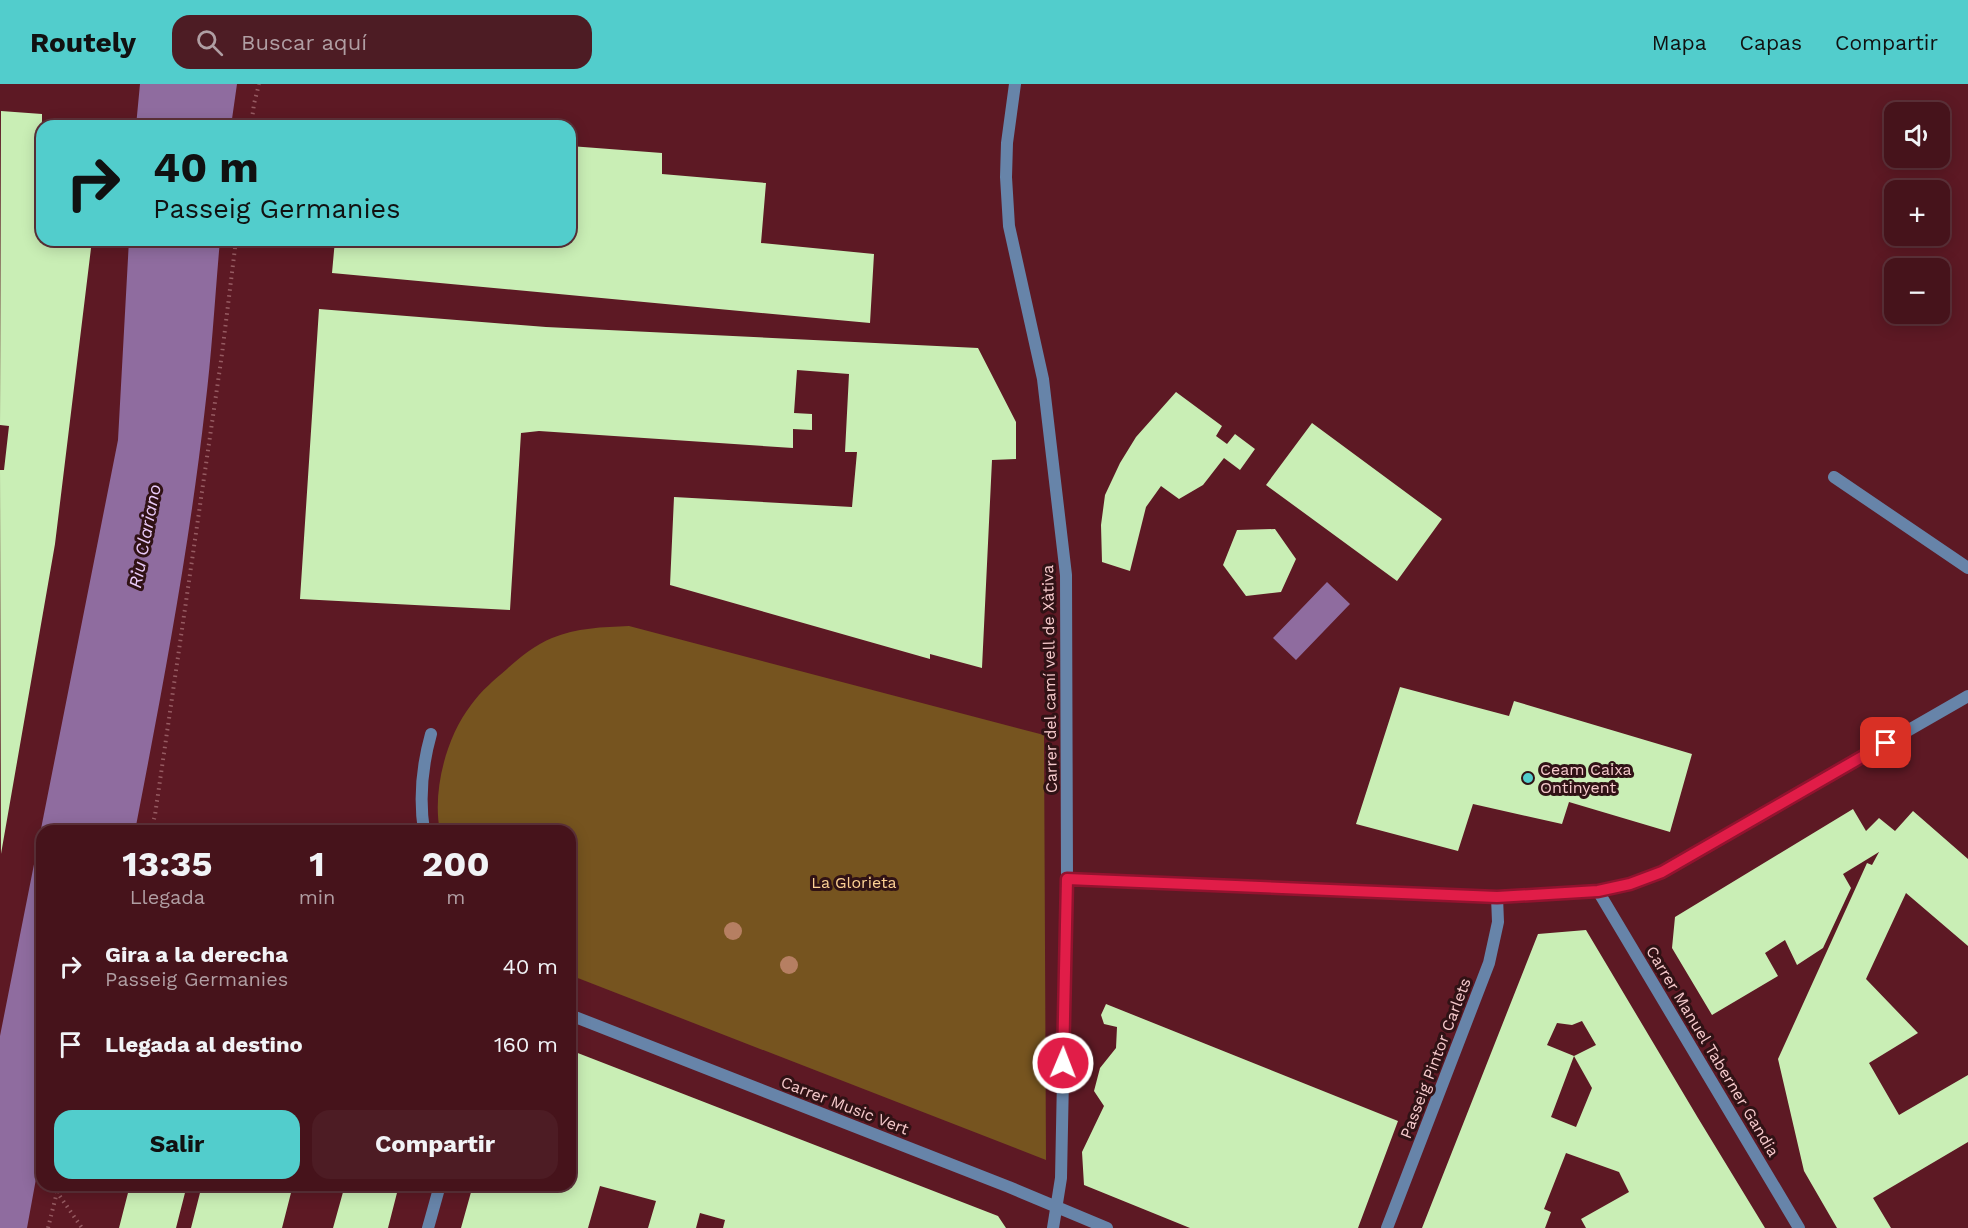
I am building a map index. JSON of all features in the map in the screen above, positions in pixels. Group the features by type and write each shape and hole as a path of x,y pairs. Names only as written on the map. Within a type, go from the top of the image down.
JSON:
{"street":[{"name":"Carrer del camí vell de Xàtiva","path":"1015,84 1007,143 1006,177 1009,226 1043,379 1066,575 1067,879 1061,1178 1053,1228"},
{"path":"1834,477 1968,568"},
{"path":"1067,879 1497,897 1598,891 1630,884 1662,872 1968,696"},
{"path":"423,825 422,780 431,734"},
{"name":"Carrer Manuel Taberner Gandia","path":"1598,891 1799,1228"},
{"name":"Passeig Pintor Carlets","path":"1387,1228 1489,963 1498,922 1497,897"},
{"name":"Carrer Music Vert","path":"576,1017 1107,1228"},
{"path":"428,1228 438,1191"}],"path":[{"path":"252,120 259,84"},
{"path":"152,825 157,803 235,246"},
{"path":"48,1228 57,1192"},
{"path":"57,1192 82,1228"}],"green space":[{"name":"La Glorieta","path":"629,626 1044,735 1046,1160 576,977 576,825 439,825 438,799 443,765 454,733 479,695 517,660 546,641 580,630"}],"water":[{"path":"140,84 237,84 232,120 137,120"},
{"name":"Riu Clariano","path":"129,246 220,246 210,366 199,461 174,620 136,825 42,825 118,440"},
{"path":"1327,582 1350,604 1296,660 1273,638"},
{"path":"36,854 36,1179 27,1228 0,1228 0,1036"}],"building":[{"path":"1,111 42,114 42,120 36,120 36,246 91,246 55,544 1,854 0,470 4,470 9,426 0,425"},
{"path":"576,146 662,153 662,174 766,183 761,243 874,254 870,323 332,273 334,246 576,246"},
{"path":"319,309 546,327 978,348 1016,422 1016,459 992,460 982,668 930,654 930,659 670,585 674,497 852,507 857,452 845,452 849,374 797,370 794,413 812,414 812,430 793,429 793,448 539,431 521,433 510,610 300,599"},
{"path":"1176,392 1222,426 1216,436 1227,444 1235,434 1255,449 1240,470 1224,458 1203,485 1179,499 1161,486 1146,507 1130,571 1102,562 1101,525 1105,495 1120,463 1136,437"},
{"path":"1312,423 1442,519 1397,581 1266,485"},
{"path":"1275,529 1296,559 1281,592 1246,596 1223,565 1237,530"},
{"name":"Ceam Caixa Ontinyent","path":"1400,687 1509,716 1514,701 1692,754 1670,832 1569,802 1562,824 1473,804 1458,851 1356,824"},
{"path":"1853,809 1866,831 1879,818 1895,831 1913,811 1968,859 1968,946 1906,893 1866,979 1918,1033 1869,1063 1899,1115 1968,1075 1968,1142 1873,1198 1891,1228 1837,1228 1804,1171 1778,1059 1867,863 1872,865 1879,852 1843,874 1851,888 1823,948 1797,965 1785,940 1765,953 1778,976 1712,1015 1672,948 1675,917"},
{"path":"1586,930 1765,1228 1586,1228 1581,1219 1629,1192 1619,1172 1566,1153 1544,1209 1551,1212 1545,1228 1422,1228 1538,934","holes":["1582,1021 1596,1045 1574,1056 1547,1045 1557,1023 1572,1025","1574,1056 1592,1088 1576,1127 1551,1117"]},
{"path":"1106,1004 1398,1121 1358,1228 1190,1228 1084,1185 1082,1152 1104,1106 1094,1091 1100,1068 1116,1048 1117,1027 1104,1024 1101,1015"},
{"path":"576,1052 998,1216 1006,1228 723,1228 725,1220 700,1213 696,1228 648,1228 656,1201 600,1186 588,1228 461,1228 471,1191 576,1191"},
{"path":"128,1191 185,1191 176,1228 119,1228"},
{"path":"200,1191 291,1191 282,1228 191,1228"},
{"path":"343,1191 397,1191 388,1228 333,1228"}],"place":[{"name":"Ceam Caixa Ontinyent","path":"1528,778"}],"route":[{"path":"1063,1063 1067,879 1497,897 1598,891 1630,884 1662,872 1886,743"}]}
